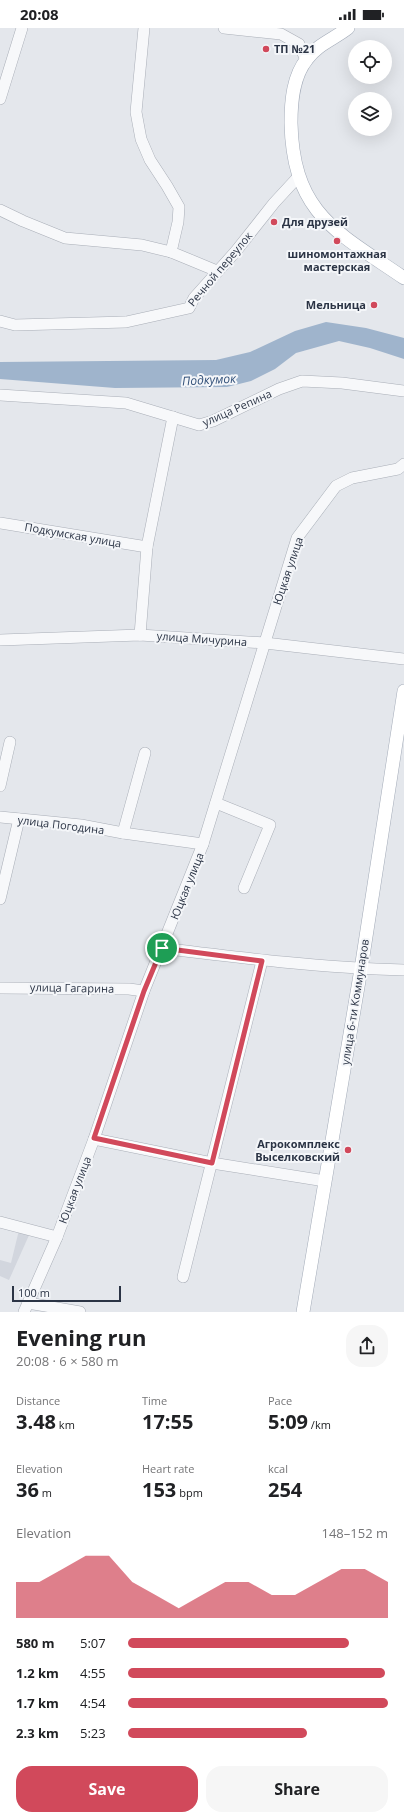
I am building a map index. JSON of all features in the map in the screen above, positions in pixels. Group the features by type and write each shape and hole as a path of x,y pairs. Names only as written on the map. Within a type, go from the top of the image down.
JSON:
{"main road":[{"path":"348,28 318,47 306,60 295,82 291,105 293,154 298,177 308,198 315,208 340,234 404,278"},
{"name":"улица 6-ти Коммунаров","path":"303,1312 361,969 404,691"}],"street":[{"path":"0,99 22,28"},
{"path":"144,28 136,112 141,140 150,160 179,207 178,222 171,252"},
{"path":"224,28 281,34 299,44 306,60"},
{"name":"Речной переулок","path":"0,321 15,325 126,322 189,308 194,298 274,203 298,177"},
{"path":"0,210 65,238 142,245 171,252 217,271"},
{"name":"улица Репина","path":"0,395 126,403 199,425 213,421 278,389 302,381 342,383 404,391"},
{"path":"140,635 147,547 173,417"},
{"name":"Юцкая улица","path":"26,1308 57,1237 94,1138 144,991 203,844 297,538 321,504 336,486 352,478 398,470 404,464"},
{"name":"Подкумская улица","path":"0,523 147,547"},
{"name":"улица Мичурина","path":"0,640 140,635 264,643 404,660"},
{"path":"0,786 10,742"},
{"path":"123,834 145,753"},
{"path":"216,804 270,825 244,888"},
{"name":"улица Погодина","path":"0,817 81,825 123,834 203,844"},
{"path":"0,899 19,820"},
{"path":"162,948 262,961 361,969 404,970"},
{"path":"183,1277 262,961"},
{"name":"улица Гагарина","path":"0,988 129,989 144,991"},
{"path":"94,1138 212,1163 325,1181"},
{"path":"0,1222 57,1237"},
{"path":"26,1308 80,1312"}],"shaded area":[{"path":"19,1230 30,1233 9,1280 0,1276 0,1260 11,1263"}],"water":[{"name":"Подкумок","path":"326,322 366,328 404,338 404,359 370,348 339,341 296,353 275,369 251,381 227,387 115,388 0,379 0,362 216,360 250,352 295,331"}],"place":[{"name":"ТП №21","path":"266,49"},
{"name":"Для друзей","path":"274,222"},
{"name":"шиномонтажная мастерская","path":"337,241"},
{"name":"Мельница","path":"374,305"},
{"name":"Агрокомплекс Выселковский","path":"348,1150"}],"route":[{"path":"162,948 262,961 212,1163 94,1138 144,991 162,948"}]}
